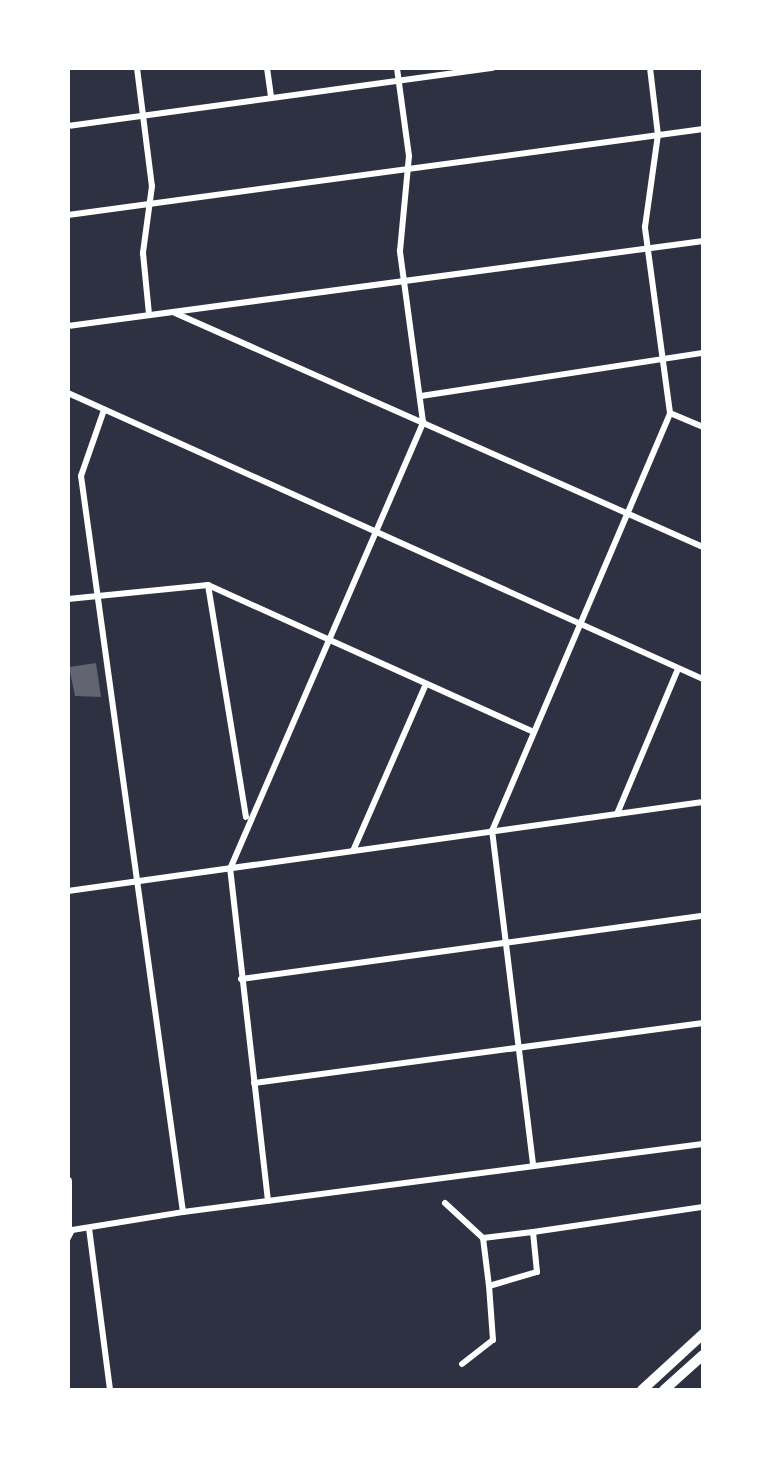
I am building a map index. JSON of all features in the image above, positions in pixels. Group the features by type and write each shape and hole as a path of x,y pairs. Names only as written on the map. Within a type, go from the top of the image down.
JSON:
{"main road":[{"path":"642,1390 703,1334"},
{"path":"664,1390 703,1355"}],"street":[{"path":"137,68 150,204 143,253 149,314"},
{"path":"267,68 271,98"},
{"path":"268,1201 230,869 247,818 423,422 403,281 408,169 397,68"},
{"path":"68,126 493,68"},
{"path":"533,1164 492,831 670,413 648,249 658,135 650,68"},
{"path":"68,215 703,129"},
{"path":"68,326 703,241"},
{"path":"172,312 703,547"},
{"path":"421,396 703,353"},
{"path":"68,393 703,679"},
{"path":"104,410 81,468 183,1212"},
{"path":"670,413 703,427"},
{"path":"208,585 236,791 247,818"},
{"path":"68,599 208,585 532,731"},
{"path":"617,814 678,669"},
{"path":"353,851 426,684"},
{"path":"68,891 703,802"},
{"path":"241,979 703,916"},
{"path":"254,1083 703,1023"},
{"path":"68,1181 69,1233 183,1212 703,1144"},
{"path":"445,1203 483,1238 489,1286 493,1340 462,1364"},
{"path":"483,1238 703,1207"},
{"path":"89,1228 110,1390"},
{"path":"489,1286 537,1272 533,1232"}],"building":[{"path":"96,663 101,697 75,696 69,667"}]}
